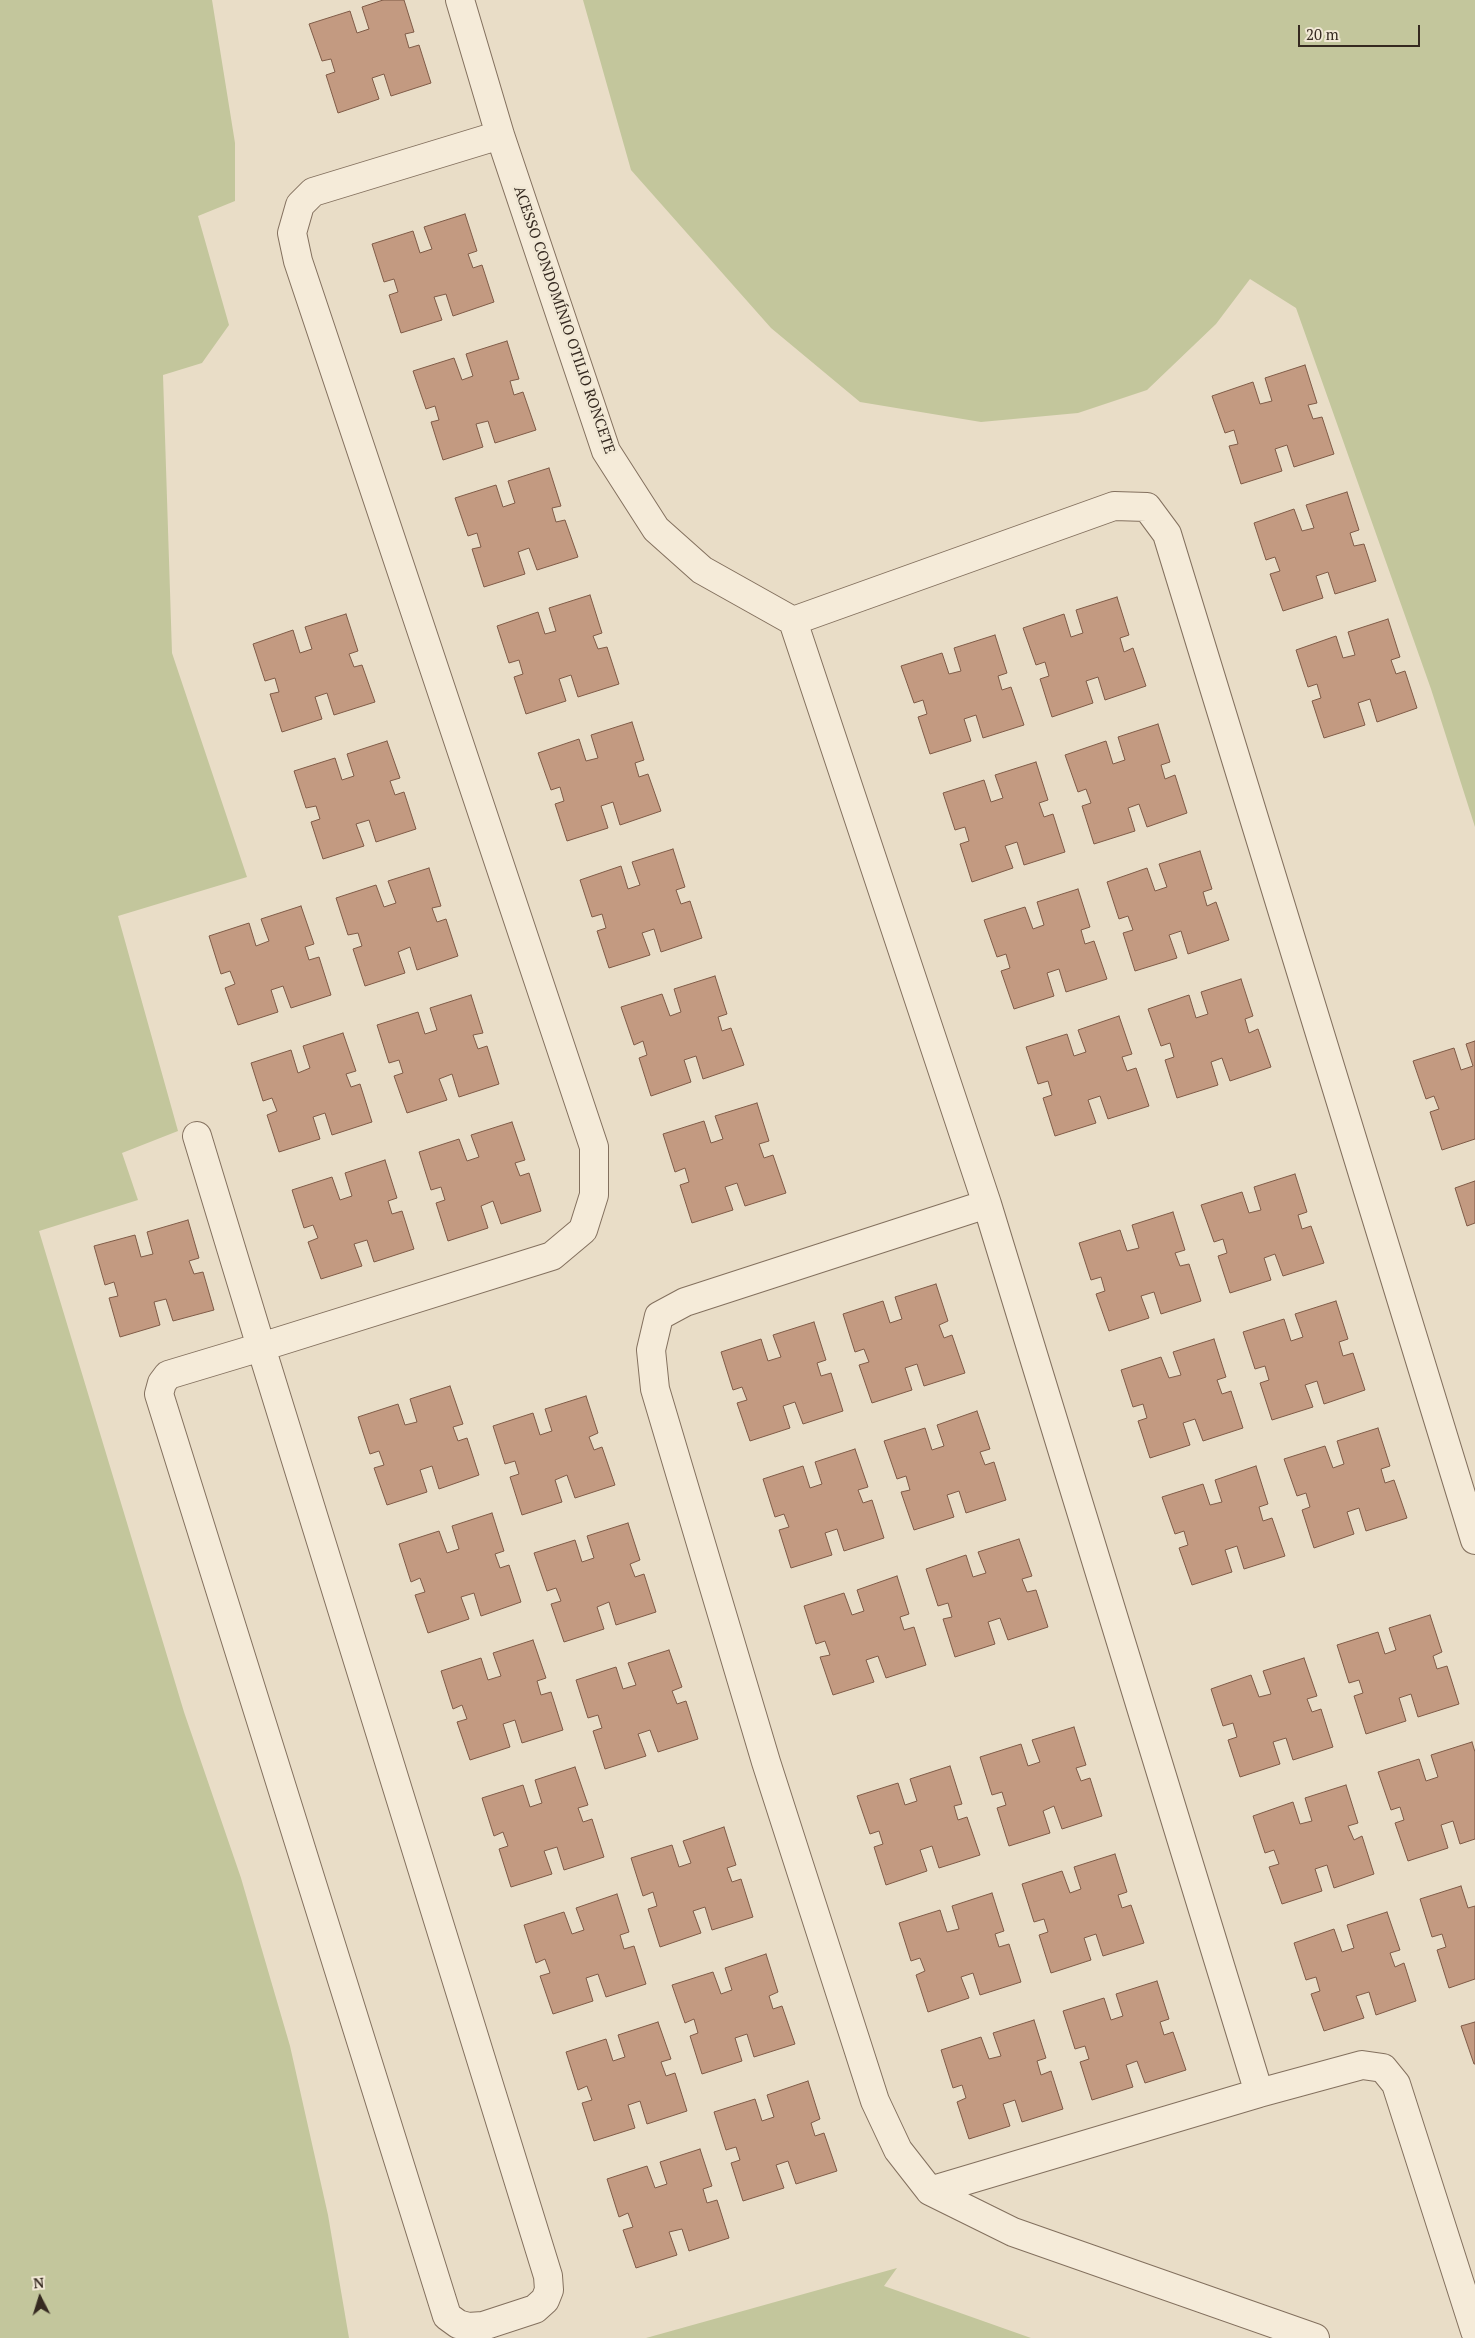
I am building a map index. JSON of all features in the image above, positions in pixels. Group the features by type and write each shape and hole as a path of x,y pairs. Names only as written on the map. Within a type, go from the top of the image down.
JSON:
{"street":[{"name":"ACESSO CONDOMÍNIO OTILIO RONCETE","path":"460,0 500,135 606,451 656,529 702,570 793,622"},
{"path":"197,1136 261,1347 548,2276 549,2290 545,2300 535,2310 483,2326 468,2327 458,2324 447,2316 158,1394 162,1383 168,1375 261,1347 552,1256 583,1230 594,1195 594,1148 301,270 292,233 300,205 313,192 500,135"},
{"path":"1259,2093 987,1204 793,622 1114,506 1147,508 1167,534 1475,1540"},
{"path":"987,1204 685,1302 659,1316 651,1350 655,1389 660,1408 766,1762 874,2101 898,2150 930,2191 1013,2232 1315,2338"},
{"path":"930,2191 1259,2093 1362,2065 1383,2068 1396,2084 1475,2331"}],"green space":[{"path":"0,0 212,0 235,143 235,201 198,216 229,325 202,363 163,375 172,653 247,877 118,916 178,1131 122,1153 138,1200 39,1231 184,1712 241,1878 290,2046 328,2215 349,2338 0,2338"},
{"path":"583,0 1475,0 1475,827 1431,689 1296,308 1250,279 1216,324 1147,390 1078,413 981,422 860,402 771,328 631,170"},
{"path":"897,2268 884,2286 1031,2338 646,2338"}],"building":[{"path":"383,0 404,0 414,32 405,34 409,48 419,45 431,83 391,96 384,74 372,78 379,99 338,113 326,75 335,72 331,59 322,61 309,24 350,11 357,33 369,29 362,7"},
{"path":"465,214 477,251 468,254 473,268 482,265 494,302 453,316 446,294 434,297 442,320 401,333 389,295 398,292 394,279 384,282 372,244 413,231 420,253 432,249 424,227"},
{"path":"507,341 519,379 510,381 514,395 523,392 536,430 495,443 488,421 476,424 483,447 443,460 431,422 439,420 435,406 426,409 413,371 454,358 462,380 473,376 466,354"},
{"path":"1305,365 1317,403 1308,405 1313,419 1322,417 1334,454 1294,467 1287,445 1275,449 1282,471 1241,484 1229,446 1238,444 1234,430 1225,433 1212,396 1253,382 1260,404 1272,401 1265,378"},
{"path":"549,468 561,506 552,508 556,522 565,520 578,557 537,570 529,548 518,552 525,574 484,587 472,549 481,547 477,533 468,536 455,498 496,485 503,507 515,503 508,481"},
{"path":"1347,492 1359,530 1350,533 1354,546 1364,544 1376,581 1335,594 1328,572 1316,576 1323,598 1283,611 1270,574 1280,571 1275,557 1266,560 1254,523 1294,509 1302,531 1314,528 1306,505"},
{"path":"590,595 602,633 593,636 598,649 607,647 619,684 578,697 571,675 559,679 566,701 526,714 514,677 523,674 519,660 509,663 497,626 538,612 545,634 556,631 549,608"},
{"path":"1117,597 1129,635 1120,638 1124,652 1133,648 1146,686 1105,700 1098,677 1086,681 1093,703 1052,717 1040,679 1049,676 1045,662 1036,665 1023,628 1064,614 1071,637 1083,633 1076,610"},
{"path":"346,614 358,651 349,654 354,667 362,665 375,702 334,715 327,693 315,697 322,719 282,732 270,694 279,692 275,678 265,681 253,644 293,630 300,653 312,649 305,627"},
{"path":"1388,619 1400,657 1391,660 1396,674 1405,671 1417,708 1377,722 1370,699 1358,703 1365,725 1324,738 1312,701 1321,698 1317,684 1308,687 1296,650 1336,636 1343,658 1355,655 1348,632"},
{"path":"995,635 1007,673 998,676 1002,690 1011,687 1024,725 983,738 976,715 964,719 971,741 930,754 918,717 927,714 923,700 914,703 901,666 942,653 949,674 961,671 954,648"},
{"path":"632,722 644,760 635,763 639,777 648,774 661,811 620,825 613,802 601,806 608,828 567,841 555,804 564,801 560,787 551,790 538,753 579,739 586,761 598,758 591,735"},
{"path":"1158,724 1170,762 1161,765 1165,779 1175,775 1187,813 1147,827 1139,804 1128,808 1135,831 1094,844 1082,806 1091,803 1086,789 1078,792 1065,755 1106,741 1113,764 1125,760 1118,737"},
{"path":"387,741 400,778 390,781 395,795 404,792 416,829 376,842 369,820 356,824 364,846 323,859 311,822 320,819 316,806 306,808 294,771 335,758 342,780 354,776 347,754"},
{"path":"1036,762 1048,800 1039,803 1044,817 1053,814 1065,852 1024,865 1017,842 1005,846 1013,868 972,882 960,844 969,841 965,827 955,830 943,793 984,780 991,802 1003,798 995,775"},
{"path":"673,849 685,887 676,890 681,904 690,901 702,938 661,952 654,929 642,933 650,955 609,968 597,931 606,928 602,914 592,917 580,880 621,866 628,889 640,885 632,862"},
{"path":"1200,851 1212,889 1203,892 1207,906 1216,902 1229,940 1188,954 1181,931 1169,935 1177,958 1135,971 1123,933 1133,930 1128,916 1119,919 1107,882 1147,868 1155,891 1167,887 1159,864"},
{"path":"429,868 441,906 432,908 437,922 446,919 458,956 417,970 410,947 398,952 405,973 365,986 353,949 362,946 358,933 348,935 336,898 376,885 384,907 396,903 388,881"},
{"path":"1078,889 1090,927 1081,930 1085,944 1094,941 1107,979 1066,992 1059,969 1047,973 1054,996 1014,1009 1001,971 1010,968 1006,954 997,957 984,920 1025,907 1033,929 1044,925 1037,902"},
{"path":"301,906 314,944 305,947 309,960 319,957 331,995 291,1008 283,986 271,990 278,1012 238,1025 225,988 235,984 230,971 221,974 209,936 249,923 256,946 269,941 261,919"},
{"path":"715,976 727,1014 718,1017 722,1031 731,1028 744,1065 703,1079 696,1056 684,1060 691,1082 651,1096 639,1058 647,1055 643,1041 634,1045 621,1007 662,994 670,1016 681,1012 674,989"},
{"path":"1241,979 1253,1016 1245,1019 1249,1033 1258,1029 1271,1067 1230,1081 1222,1058 1211,1062 1218,1085 1177,1098 1165,1060 1174,1057 1170,1043 1161,1046 1148,1009 1189,995 1196,1018 1208,1014 1201,992"},
{"path":"471,995 483,1033 473,1035 478,1049 487,1046 499,1084 459,1097 452,1074 439,1079 447,1100 407,1113 394,1076 403,1073 399,1060 389,1063 377,1025 418,1012 425,1034 437,1030 430,1008"},
{"path":"1119,1016 1132,1054 1122,1057 1127,1071 1136,1068 1149,1106 1108,1119 1100,1096 1088,1100 1096,1123 1055,1136 1043,1098 1052,1095 1048,1081 1038,1084 1026,1047 1067,1034 1074,1056 1086,1052 1078,1030"},
{"path":"343,1033 356,1071 346,1074 351,1087 360,1084 372,1122 332,1135 325,1113 313,1117 320,1139 279,1152 267,1115 277,1111 272,1098 263,1101 251,1063 291,1050 298,1073 310,1068 303,1046"},
{"path":"1475,1041 1475,1139 1442,1150 1430,1112 1439,1109 1434,1096 1426,1099 1413,1061 1454,1048 1461,1070 1473,1066 1466,1044"},
{"path":"757,1103 769,1141 759,1144 764,1158 773,1155 786,1193 745,1206 737,1183 725,1187 733,1210 692,1223 680,1185 689,1182 685,1168 675,1172 663,1134 704,1121 711,1143 723,1139 715,1116"},
{"path":"512,1122 525,1160 515,1163 520,1176 529,1173 541,1211 501,1224 493,1201 481,1206 488,1228 448,1241 436,1203 445,1200 441,1187 431,1190 419,1152 459,1139 467,1161 479,1157 471,1135"},
{"path":"385,1160 397,1198 388,1201 392,1214 402,1211 414,1249 374,1262 367,1240 354,1244 362,1266 321,1279 308,1242 318,1238 313,1225 304,1228 292,1190 332,1177 340,1200 352,1196 345,1173"},
{"path":"1295,1174 1307,1212 1298,1215 1302,1229 1311,1226 1324,1263 1283,1276 1275,1254 1264,1258 1271,1280 1230,1293 1218,1256 1227,1253 1223,1239 1214,1242 1201,1205 1242,1192 1249,1213 1261,1210 1254,1187"},
{"path":"1475,1181 1475,1223 1467,1226 1455,1188"},
{"path":"1173,1212 1185,1250 1175,1253 1180,1266 1189,1264 1201,1301 1161,1314 1154,1292 1141,1296 1149,1318 1109,1331 1096,1294 1105,1291 1101,1277 1091,1280 1079,1243 1120,1230 1127,1251 1139,1248 1132,1225"},
{"path":"188,1220 199,1258 189,1261 194,1274 203,1272 214,1310 173,1321 166,1299 154,1302 160,1325 120,1337 109,1298 118,1296 114,1282 105,1285 94,1246 135,1235 141,1257 153,1254 147,1232"},
{"path":"936,1284 948,1321 939,1325 944,1338 952,1335 965,1373 924,1386 917,1364 905,1368 912,1390 872,1403 859,1365 869,1362 864,1349 855,1352 843,1314 883,1301 890,1323 902,1319 895,1297"},
{"path":"1336,1301 1348,1339 1339,1342 1343,1356 1353,1353 1365,1390 1324,1404 1317,1381 1305,1385 1313,1407 1272,1420 1260,1383 1269,1380 1265,1366 1255,1369 1243,1332 1284,1319 1291,1341 1303,1337 1295,1314"},
{"path":"814,1322 826,1360 817,1363 821,1376 831,1373 843,1411 803,1424 795,1402 783,1406 790,1428 750,1441 737,1403 747,1400 742,1387 733,1390 721,1352 761,1339 768,1361 781,1357 773,1335"},
{"path":"1214,1339 1226,1377 1217,1380 1222,1394 1231,1391 1243,1428 1203,1441 1195,1419 1183,1423 1190,1445 1150,1458 1138,1421 1147,1418 1143,1404 1133,1407 1121,1370 1161,1357 1169,1378 1181,1375 1173,1352"},
{"path":"450,1386 463,1424 453,1427 458,1441 467,1438 479,1475 439,1489 432,1466 420,1470 427,1492 387,1505 374,1468 384,1465 379,1451 370,1454 358,1417 398,1404 405,1425 417,1422 410,1399"},
{"path":"586,1396 598,1433 589,1437 594,1450 602,1447 615,1485 575,1498 567,1475 555,1480 562,1502 522,1515 510,1477 519,1474 515,1461 505,1464 493,1426 533,1413 540,1435 552,1431 545,1409"},
{"path":"977,1411 990,1449 980,1452 985,1465 994,1462 1006,1500 966,1513 959,1491 947,1495 954,1517 914,1530 901,1492 910,1490 906,1476 897,1479 884,1441 925,1428 932,1450 944,1446 937,1425"},
{"path":"1378,1428 1390,1466 1381,1469 1385,1483 1394,1480 1407,1518 1366,1531 1359,1508 1347,1512 1354,1534 1314,1548 1302,1510 1310,1507 1306,1493 1297,1496 1284,1459 1325,1446 1333,1468 1344,1464 1337,1441"},
{"path":"855,1449 868,1487 858,1490 863,1503 872,1500 884,1538 844,1551 837,1529 825,1533 832,1555 791,1568 779,1530 789,1527 784,1514 775,1517 763,1479 803,1466 810,1488 822,1484 815,1462"},
{"path":"1256,1466 1268,1504 1259,1507 1263,1521 1272,1518 1285,1556 1244,1569 1237,1546 1225,1550 1232,1572 1192,1585 1179,1548 1188,1545 1184,1531 1175,1534 1162,1497 1203,1484 1210,1505 1222,1502 1215,1480"},
{"path":"492,1513 504,1551 495,1554 500,1568 509,1565 521,1602 481,1616 474,1593 461,1597 469,1619 428,1633 415,1595 425,1592 420,1578 411,1582 399,1544 439,1531 447,1553 459,1549 452,1526"},
{"path":"628,1523 640,1560 630,1564 635,1577 644,1574 656,1612 616,1625 609,1602 597,1607 604,1629 564,1642 551,1604 561,1601 556,1588 547,1591 534,1553 575,1540 582,1562 594,1558 587,1536"},
{"path":"1019,1539 1032,1576 1022,1579 1027,1592 1036,1590 1048,1627 1008,1640 1000,1618 988,1622 995,1644 955,1657 943,1619 952,1617 948,1603 938,1606 926,1569 966,1555 973,1577 986,1573 978,1552"},
{"path":"897,1576 909,1614 900,1617 904,1630 914,1627 926,1665 886,1678 878,1656 866,1660 874,1682 833,1695 820,1657 830,1655 825,1641 816,1644 804,1606 844,1593 852,1615 864,1611 857,1590"},
{"path":"1430,1615 1442,1652 1433,1656 1437,1669 1447,1666 1459,1704 1418,1717 1411,1694 1399,1698 1406,1721 1366,1734 1354,1696 1363,1693 1359,1680 1349,1683 1337,1645 1378,1632 1385,1654 1396,1650 1389,1628"},
{"path":"533,1640 546,1678 537,1681 541,1695 551,1692 563,1730 522,1743 515,1720 503,1724 510,1747 470,1760 457,1722 467,1719 462,1705 453,1709 441,1671 481,1658 488,1680 501,1676 493,1653"},
{"path":"669,1650 682,1687 672,1691 677,1704 686,1701 698,1739 658,1752 650,1730 638,1734 646,1756 605,1769 593,1731 602,1728 598,1715 588,1718 576,1680 616,1667 623,1689 636,1685 628,1663"},
{"path":"1304,1658 1317,1696 1307,1699 1312,1712 1321,1709 1333,1747 1293,1760 1286,1738 1273,1742 1280,1764 1240,1777 1228,1740 1237,1737 1233,1723 1223,1726 1211,1689 1251,1675 1259,1697 1271,1694 1263,1671"},
{"path":"1074,1727 1086,1765 1076,1768 1081,1781 1090,1778 1102,1816 1062,1829 1054,1806 1043,1811 1050,1833 1009,1846 997,1808 1006,1805 1002,1792 992,1795 980,1757 1021,1744 1028,1766 1040,1762 1032,1740"},
{"path":"1472,1742 1475,1752 1475,1839 1460,1844 1453,1821 1441,1825 1448,1848 1408,1861 1395,1823 1404,1820 1400,1807 1391,1810 1378,1772 1419,1759 1426,1781 1438,1777 1431,1755"},
{"path":"950,1766 962,1804 954,1806 958,1820 967,1817 980,1855 939,1868 932,1846 920,1850 927,1871 886,1885 874,1847 883,1844 879,1831 870,1834 857,1796 898,1783 905,1805 917,1801 910,1779"},
{"path":"575,1767 588,1805 578,1808 583,1822 592,1819 604,1857 564,1870 557,1847 544,1851 552,1874 511,1887 499,1849 508,1846 503,1832 494,1836 482,1798 523,1785 530,1807 542,1803 535,1780"},
{"path":"1346,1785 1358,1823 1348,1826 1354,1840 1362,1836 1374,1874 1334,1888 1327,1865 1315,1869 1322,1891 1282,1904 1269,1867 1279,1864 1274,1850 1265,1853 1253,1816 1293,1802 1300,1824 1312,1821 1305,1798"},
{"path":"724,1827 736,1865 727,1868 732,1882 741,1879 753,1917 712,1930 705,1907 693,1911 701,1933 660,1947 648,1909 657,1906 653,1892 643,1896 631,1858 672,1845 679,1867 691,1863 683,1841"},
{"path":"1115,1854 1127,1892 1118,1895 1122,1908 1131,1905 1144,1943 1103,1956 1096,1934 1084,1938 1091,1960 1051,1973 1039,1935 1048,1932 1044,1919 1034,1922 1022,1884 1062,1871 1070,1893 1081,1889 1074,1867"},
{"path":"1461,1886 1468,1908 1475,1906 1475,1979 1449,1988 1437,1950 1446,1947 1442,1934 1432,1937 1420,1899"},
{"path":"992,1893 1004,1931 995,1934 999,1947 1009,1944 1021,1982 980,1995 973,1973 961,1977 969,1998 928,2012 916,1975 925,1971 920,1958 911,1961 899,1923 940,1910 947,1932 959,1929 952,1906"},
{"path":"617,1894 629,1932 620,1935 624,1949 634,1946 646,1984 606,1997 598,1974 586,1978 593,2001 553,2014 540,1976 550,1973 545,1959 536,1963 524,1925 564,1912 572,1934 584,1930 576,1908"},
{"path":"1387,1912 1400,1950 1390,1953 1395,1967 1404,1963 1416,2001 1376,2015 1369,1992 1356,1996 1364,2018 1324,2031 1311,1994 1320,1991 1316,1977 1306,1980 1294,1943 1334,1929 1342,1952 1354,1948 1347,1925"},
{"path":"766,1954 778,1992 769,1996 773,2009 782,2006 795,2044 754,2057 747,2034 735,2038 742,2061 702,2074 690,2036 698,2033 694,2019 685,2023 672,1985 713,1972 721,1994 732,1990 725,1968"},
{"path":"1157,1981 1169,2019 1160,2022 1164,2035 1173,2032 1186,2070 1145,2083 1137,2061 1126,2065 1133,2087 1092,2100 1080,2062 1089,2059 1085,2046 1075,2049 1063,2011 1104,1998 1111,2020 1123,2016 1116,1994"},
{"path":"1034,2020 1046,2058 1037,2061 1041,2075 1051,2071 1063,2109 1022,2122 1015,2100 1003,2104 1010,2126 969,2139 957,2102 966,2098 962,2085 953,2088 941,2050 981,2037 989,2059 1001,2056 993,2033"},
{"path":"658,2022 671,2059 661,2062 666,2076 675,2073 687,2111 647,2124 640,2101 628,2105 635,2128 594,2141 582,2103 592,2100 587,2086 578,2090 566,2052 606,2039 613,2061 625,2057 618,2035"},
{"path":"1475,2022 1475,2064 1474,2064 1461,2026"},
{"path":"808,2081 820,2119 811,2123 815,2136 824,2133 837,2171 796,2184 788,2161 776,2165 784,2188 743,2201 731,2163 740,2160 736,2147 726,2150 714,2112 755,2099 762,2121 774,2117 767,2095"},
{"path":"700,2149 712,2186 703,2189 707,2203 717,2200 729,2238 689,2251 682,2229 669,2232 677,2255 636,2268 623,2230 633,2227 628,2213 619,2217 607,2179 647,2166 655,2188 667,2184 660,2162"}]}
